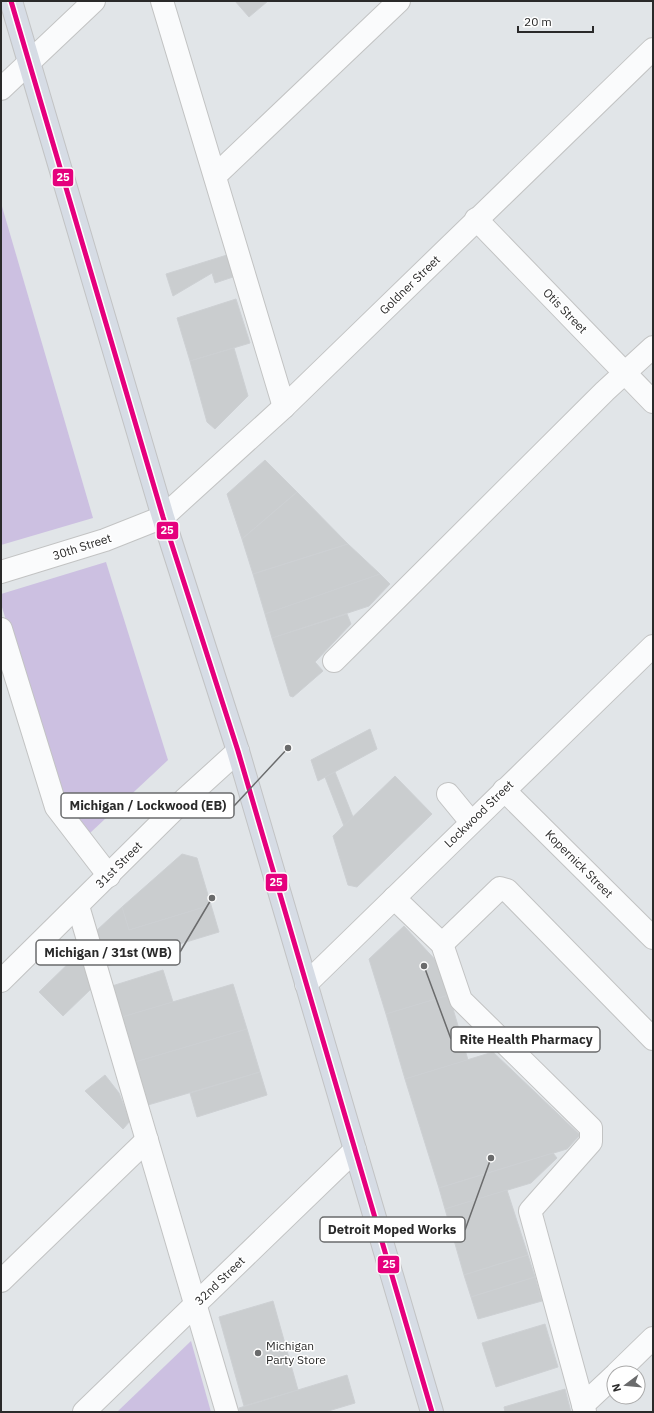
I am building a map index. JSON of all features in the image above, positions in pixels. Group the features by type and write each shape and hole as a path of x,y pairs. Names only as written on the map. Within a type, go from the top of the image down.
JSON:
{"main road":[{"path":"11,1 163,517 238,751 432,1412"}],"street":[{"path":"1,89 94,1"},
{"path":"162,1 284,407"},
{"path":"215,176 399,1"},
{"name":"Goldner Street","path":"163,517 284,407 476,219 653,49"},
{"name":"Otis Street","path":"476,219 653,402"},
{"path":"334,661 605,391 653,347"},
{"name":"30th Street","path":"1,572 104,540 163,517"},
{"path":"1,629 7,674 56,807 109,876"},
{"name":"Lockwood Street","path":"306,984 653,646"},
{"name":"31st Street","path":"1,981 109,876 184,800 238,751"},
{"name":"Kopernick Street","path":"504,790 653,938"},
{"path":"448,794 471,822"},
{"path":"442,944 500,888 507,890 653,1039"},
{"path":"394,898 442,944 461,1000 591,1128 591,1142 530,1211 584,1409"},
{"path":"78,906 227,1412"},
{"path":"1,1281 147,1140"},
{"name":"32nd Street","path":"84,1412 355,1150"},
{"path":"625,1365 653,1338"},
{"path":"584,1409 606,1385"}],"shaded area":[{"path":"1,203 93,518 1,545"},
{"path":"106,562 168,760 90,833 61,798 1,604 1,594"},
{"path":"191,1341 211,1412 117,1412"}],"building":[{"path":"235,1 268,1 249,17"},
{"path":"227,255 233,277 215,283 212,273 173,296 166,274"},
{"path":"236,299 250,343 190,361 177,318"},
{"path":"234,348 248,396 215,429 207,422 190,361"},
{"path":"265,460 297,492 242,539 227,494"},
{"path":"297,492 348,544 253,574 242,539"},
{"path":"348,544 380,574 265,614 253,574"},
{"path":"380,574 390,584 369,606 272,638 265,614"},
{"path":"347,614 351,624 315,662 323,671 293,697 290,696 272,638"},
{"path":"370,729 377,749 318,781 311,760"},
{"path":"335,772 353,817 344,826 325,777"},
{"path":"395,776 432,814 357,887 348,885 333,836"},
{"path":"182,854 197,858 211,905 129,930 122,907"},
{"path":"211,905 219,932 107,966 96,931 122,907 129,930"},
{"path":"404,926 441,966 449,995 386,1014 369,959"},
{"path":"75,957 85,961 93,987 63,1016 39,992"},
{"path":"163,970 173,1002 122,1017 112,986"},
{"path":"233,984 247,1029 135,1062 122,1017"},
{"path":"449,995 468,1060 405,1079 386,1014"},
{"path":"247,1029 260,1072 148,1105 135,1062"},
{"path":"493,1052 580,1135 567,1149 439,1188 405,1079"},
{"path":"260,1072 267,1095 197,1117 190,1093"},
{"path":"105,1075 119,1093 130,1121 123,1129 85,1091"},
{"path":"553,1153 557,1158 531,1183 445,1209 439,1188"},
{"path":"507,1190 528,1255 464,1275 445,1209"},
{"path":"528,1255 535,1277 471,1297 464,1275"},
{"path":"535,1277 542,1301 478,1319 471,1297"},
{"name":"Michigan Party Store","path":"273,1301 298,1390 244,1406 219,1317"},
{"path":"545,1324 558,1367 496,1387 482,1343"},
{"path":"347,1375 355,1403 325,1412 240,1412 239,1408"},
{"path":"565,1389 571,1412 505,1412 504,1407"}],"transit line":[{"name":"25","path":"11,1 163,517 238,751 432,1412"}],"place":[{"name":"Michigan / Lockwood (EB)","path":"288,748"},
{"name":"Michigan / 31st (WB)","path":"212,898"},
{"name":"Rite Health Pharmacy","path":"424,966"},
{"name":"Detroit Moped Works","path":"491,1158"},
{"name":"Michigan Party Store","path":"258,1353"}]}
